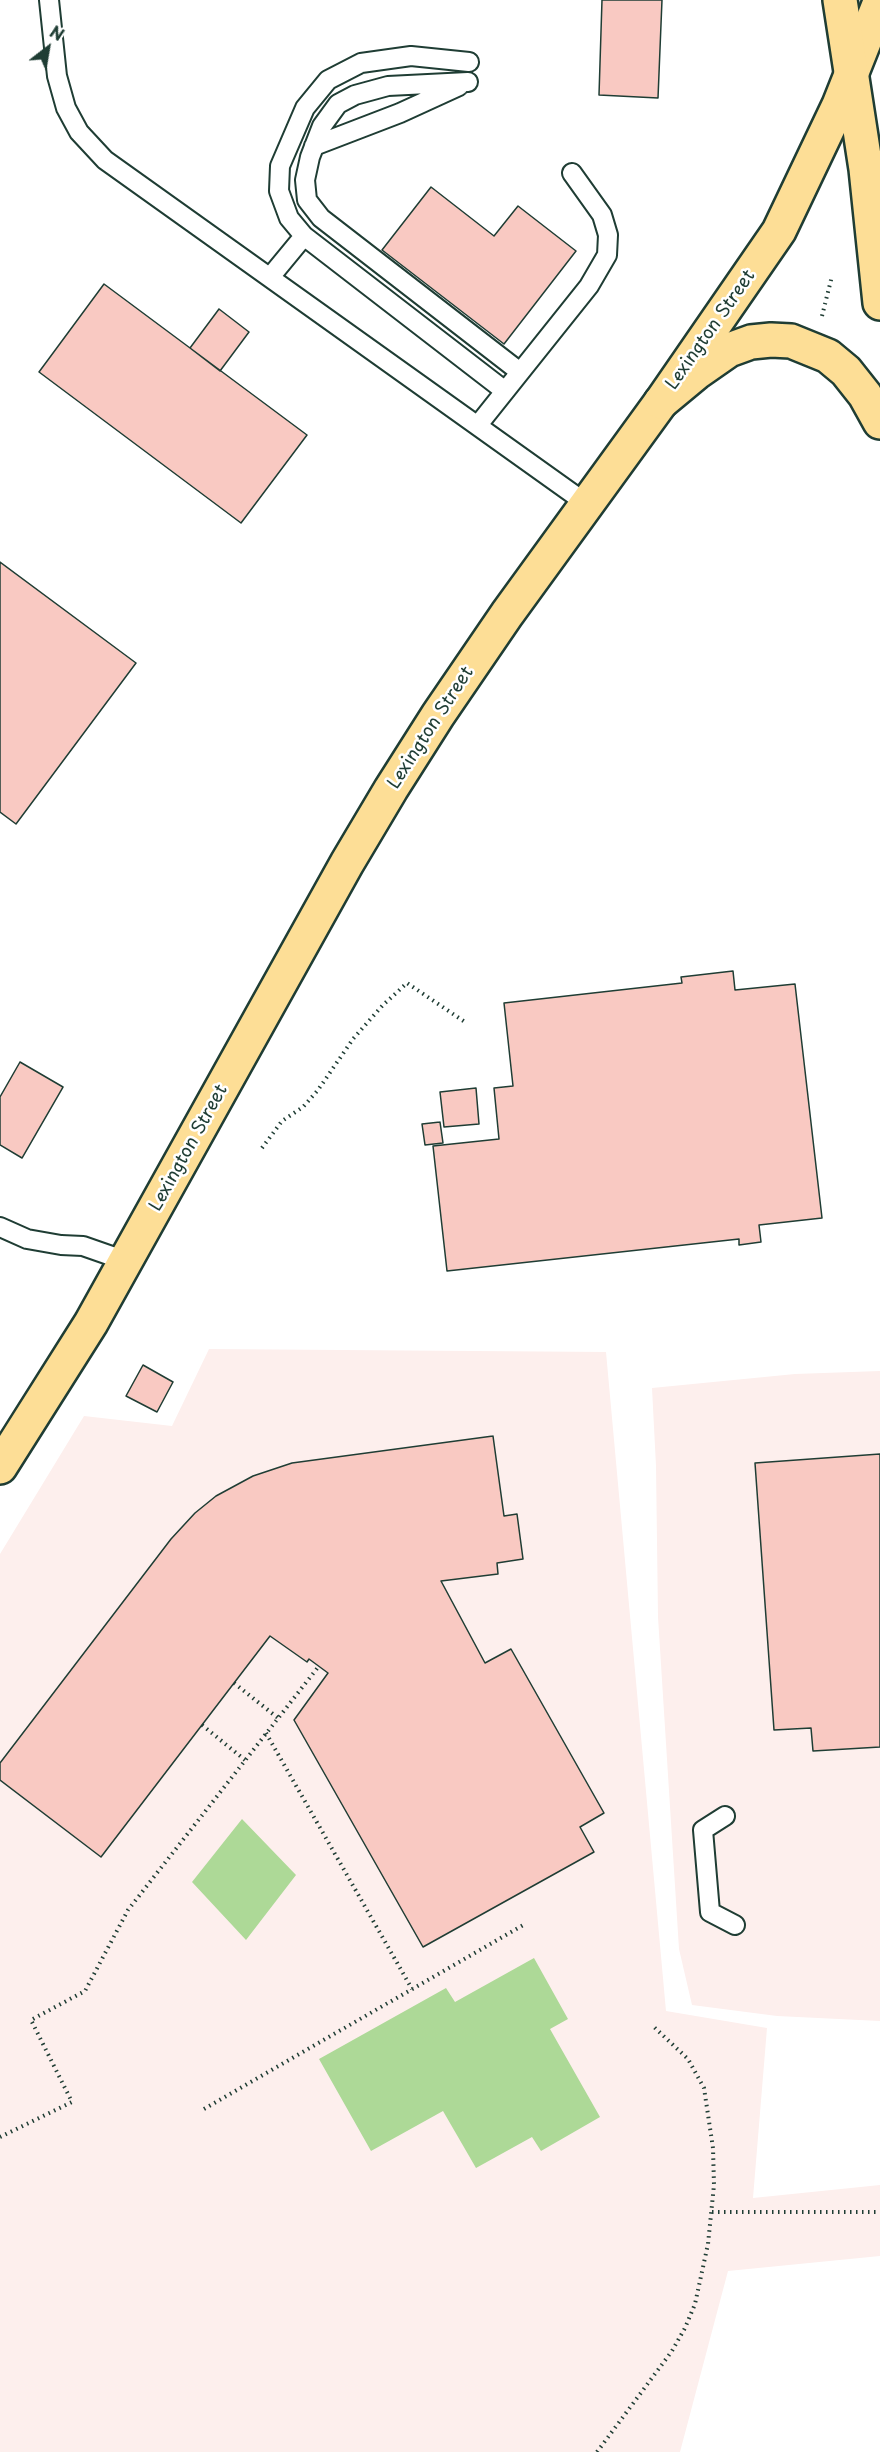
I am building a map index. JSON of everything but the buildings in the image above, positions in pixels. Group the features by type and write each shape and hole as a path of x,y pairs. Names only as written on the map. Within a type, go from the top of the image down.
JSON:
{"main road":[{"path":"840,0 866,169 880,303"},
{"name":"Lexington Street","path":"0,1467 91,1323 347,863 391,789 507,614 661,402 779,231 812,166 880,2"},
{"path":"661,402 729,350 751,342 771,340 813,348 841,366 865,395 880,422"}],"lane":[{"path":"49,0 57,76 66,108 79,132 105,160 271,276 586,504"},
{"path":"469,62 411,56 361,63 328,80 305,108 280,166 279,191 289,218 304,236 505,391"},
{"path":"314,146 400,113 468,82 388,86 355,94 338,104 322,126 314,146 305,180 307,200 321,218 520,372"},
{"path":"478,426 589,286 607,255 608,235 602,215 572,173"},
{"path":"271,276 304,236"},
{"path":"0,1227 27,1239 61,1245 83,1245 126,1262"},
{"path":"725,1816 703,1830 710,1912 735,1925"}],"path":[{"path":"820,322 832,276"},
{"path":"262,1148 282,1121 303,1107 318,1090 353,1039 383,1005 407,983 465,1022"},
{"path":"0,2137 72,2102 31,2020 85,1991 128,1910 319,1666"},
{"path":"234,1683 278,1718"},
{"path":"202,1725 245,1760"},
{"path":"266,1733 412,1989"},
{"path":"204,2109 525,1924"},
{"path":"597,2452 672,2350 685,2328 702,2278 712,2212 713,2148 704,2088 688,2059 654,2027"},
{"path":"712,2212 880,2212"}],"shaded area":[{"path":"209,1349 606,1352 666,2011 767,2028 753,2198 880,2185 880,2256 728,2271 680,2452 0,2452 0,1554 84,1416 172,1426"},
{"path":"880,1371 880,2021 777,2016 692,2005 679,1949 658,1617 656,1466 652,1388 795,1374"}],"green space":[{"path":"242,1819 296,1875 246,1940 192,1882"},
{"path":"534,1958 568,2019 550,2029 600,2117 541,2151 532,2137 476,2168 443,2111 371,2151 319,2059 446,1988 455,2002"}]}
